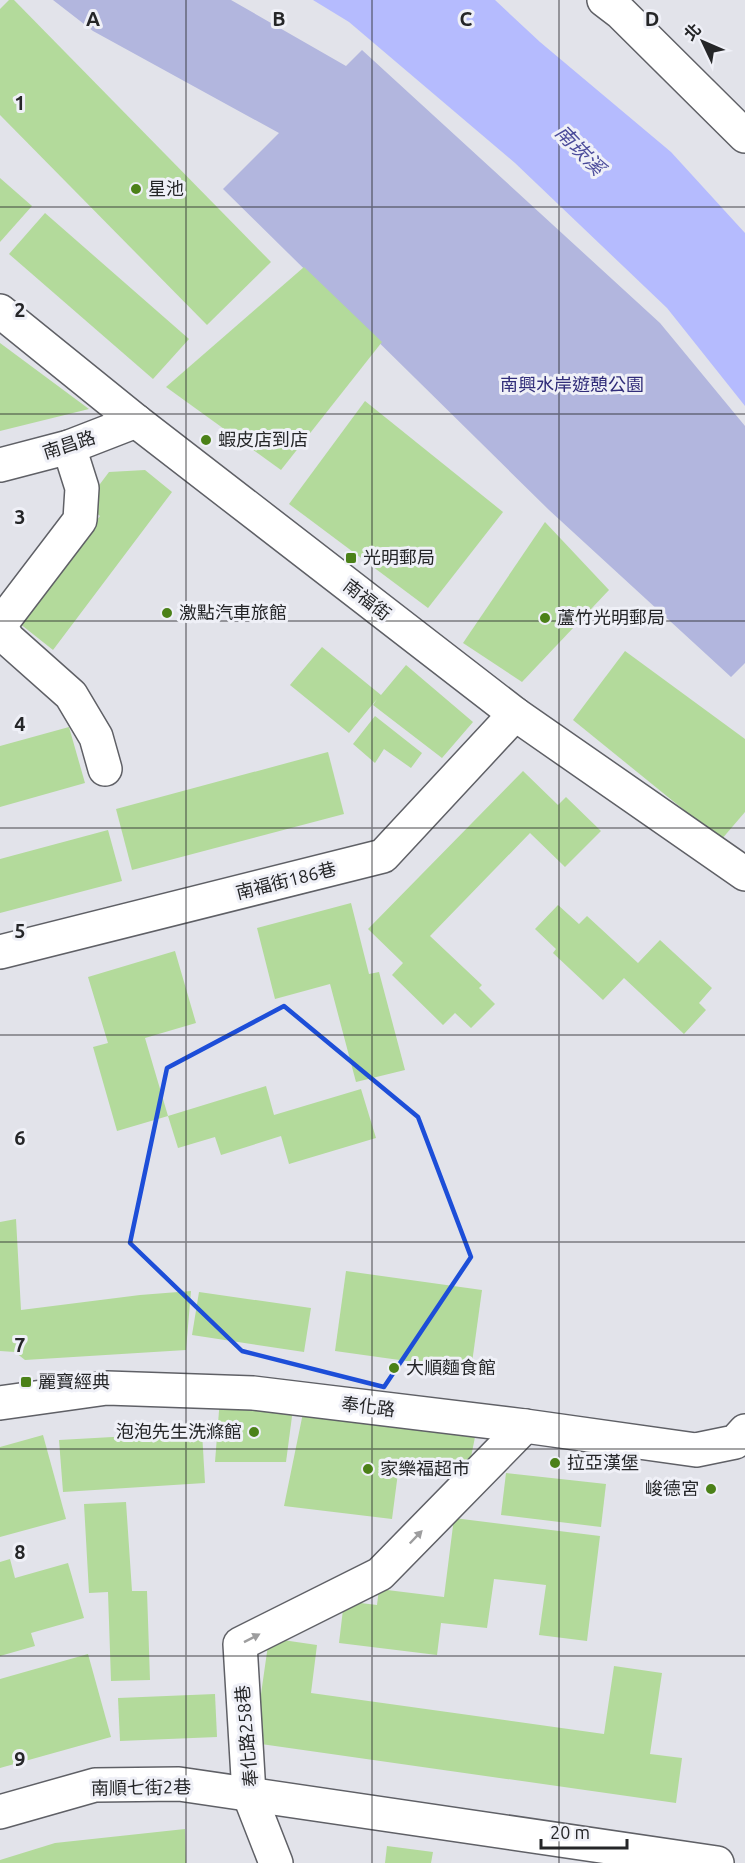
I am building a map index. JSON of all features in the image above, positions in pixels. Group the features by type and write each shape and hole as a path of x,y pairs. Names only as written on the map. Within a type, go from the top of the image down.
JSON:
{"street":[{"path":"604,0 745,136"},
{"name":"南福街","path":"0,311 136,421 515,714 745,874"},
{"name":"南昌路","path":"0,465 69,447 136,421"},
{"path":"69,447 82,488 80,520 0,626 8,639 71,695 96,737 105,769"},
{"name":"南福街186巷","path":"0,952 383,856 515,714"},
{"name":"奉化路","path":"0,1403 107,1388 253,1393 525,1426 696,1450 740,1436"},
{"name":"奉化路258巷","path":"525,1426 380,1574 240,1644 249,1794 717,1863"},
{"name":"南順七街2巷","path":"0,1812 95,1785 179,1784 249,1794"},
{"path":"249,1794 276,1863"}],"highlighted area":[{"path":"284,1006 418,1117 471,1257 384,1387 242,1351 130,1243 167,1068"}],"green space":[{"name":"南興水岸遊憩公園","path":"53,0 231,0 346,66 362,50 660,323 745,426 745,663 731,677 549,510 223,189 279,133 93,31"}],"water":[{"name":"南崁溪","path":"313,0 495,0 540,42 671,152 745,233 745,406 667,308 515,163 349,22"}],"building":[{"name":"星池","path":"9,0 14,0 271,262 207,325 0,115 0,9"},
{"path":"0,178 32,206 0,242"},
{"path":"45,213 189,339 153,379 9,254"},
{"path":"304,267 382,342 281,470 166,387"},
{"path":"0,343 89,409 0,431"},
{"path":"365,401 503,512 428,608 289,504"},
{"path":"145,470 172,492 53,650 19,623 100,516 85,504 109,472"},
{"path":"545,522 609,590 522,682 463,643"},
{"path":"322,647 381,695 406,665 473,722 442,758 373,705 377,699 349,733 290,685"},
{"path":"625,651 745,739 745,812 721,840 573,720"},
{"path":"375,716 422,753 411,768 384,749 375,763 353,744"},
{"path":"69,727 85,783 0,807 0,746"},
{"path":"328,752 344,814 132,870 116,809"},
{"path":"523,771 558,805 566,797 601,831 565,867 530,833 430,936 482,985 479,988 495,1004 471,1028 455,1013 443,1025 392,975 403,963 368,929"},
{"path":"108,830 122,881 0,913 0,859"},
{"path":"351,903 369,974 379,972 405,1070 356,1082 330,984 275,999 257,928"},
{"path":"558,905 579,924 587,916 638,963 660,940 712,988 699,1003 706,1010 684,1034 624,978 603,1000 553,953 556,949 535,929"},
{"path":"175,951 196,1023 145,1038 168,1116 117,1131 93,1047 108,1043 88,977"},
{"path":"266,1086 274,1115 361,1089 376,1138 289,1164 281,1136 221,1155 215,1137 178,1148 168,1116"},
{"path":"16,1219 21,1310 191,1291 186,1350 25,1360 15,1352 0,1351 0,1222"},
{"path":"346,1271 482,1290 471,1370 335,1351"},
{"path":"199,1292 311,1308 304,1352 192,1335"},
{"name":"泡泡先生洗滌館","path":"220,1398 294,1401 286,1462 215,1462"},
{"path":"304,1408 476,1432 468,1472 399,1465 392,1519 284,1506"},
{"path":"202,1432 205,1483 63,1492 59,1440"},
{"path":"43,1435 66,1519 0,1537 0,1447"},
{"path":"506,1473 606,1484 601,1527 501,1515"},
{"path":"126,1502 132,1591 147,1591 150,1680 111,1681 108,1592 89,1593 84,1504"},
{"path":"454,1518 600,1536 587,1641 539,1635 546,1585 494,1579 487,1628 441,1623 437,1655 339,1643 344,1601 377,1605 379,1589 444,1597"},
{"path":"10,1559 15,1578 68,1563 84,1618 31,1633 35,1646 0,1656 0,1562"},
{"path":"269,1638 317,1645 311,1693 604,1734 614,1666 662,1673 650,1754 682,1758 676,1803 254,1743"},
{"path":"88,1654 111,1737 0,1768 0,1679"},
{"path":"215,1694 217,1737 120,1741 118,1698"},
{"path":"185,1829 186,1863 0,1863 0,1860 55,1843"},
{"path":"387,1846 433,1852 431,1863 385,1863"}],"place":[{"name":"星池","path":"136,189"},
{"name":"蝦皮店到店","path":"206,440"},
{"name":"光明郵局","path":"351,558"},
{"name":"激點汽車旅館","path":"167,613"},
{"name":"蘆竹光明郵局","path":"545,618"},
{"name":"大順麵食館","path":"394,1368"},
{"name":"麗寶經典","path":"26,1382"},
{"name":"泡泡先生洗滌館","path":"254,1432"},
{"name":"拉亞漢堡","path":"555,1463"},
{"name":"家樂福超市","path":"368,1469"},
{"name":"峻德宮","path":"711,1489"}]}
